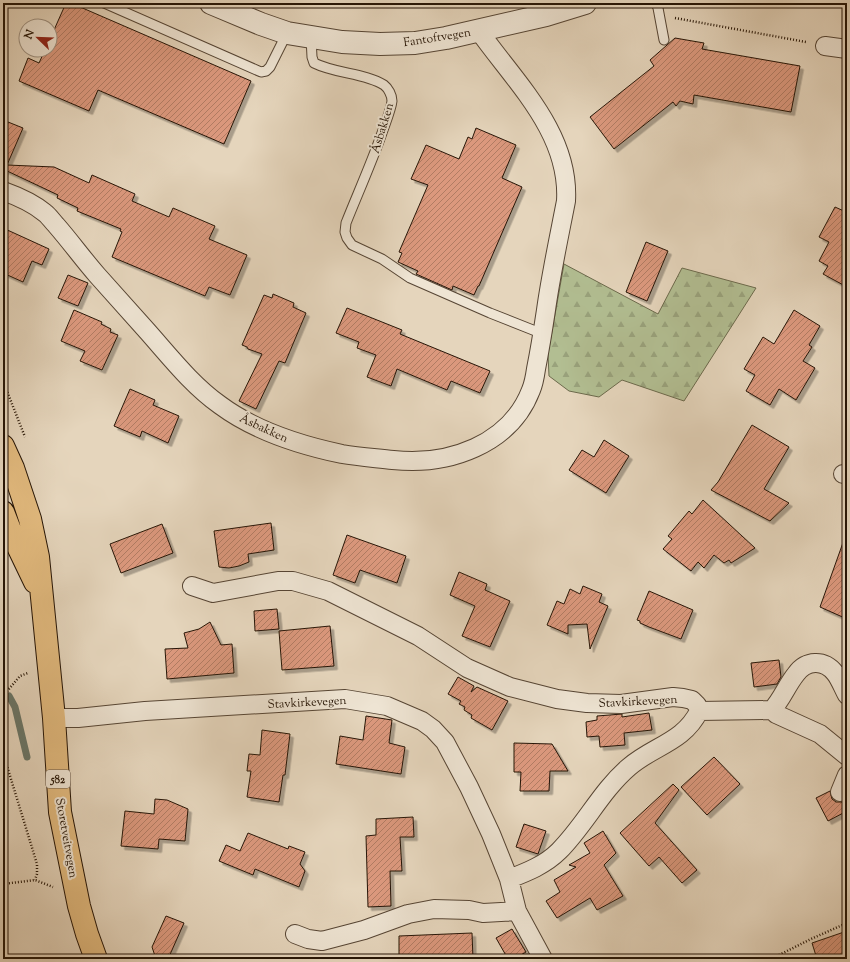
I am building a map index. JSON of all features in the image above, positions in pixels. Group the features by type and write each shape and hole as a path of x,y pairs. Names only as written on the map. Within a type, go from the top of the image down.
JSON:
{"main road":[{"name":"Storetveitvegen","path":"3,446 13,468 30,519 38,557 54,718 60,812 79,906 96,959"},
{"name":"Storetveitvegen","path":"3,512 10,530 42,595"}],"street":[{"name":"Fantoftvegen","path":"211,3 287,33 311,38 380,44 408,43 446,38 479,31 542,9 585,3"},
{"name":"Åsbakken","path":"3,191 12,194 45,212 96,274 180,369 220,405 243,420 274,434 305,445 344,454 400,460 441,459 460,454 490,440 502,431 524,406 532,388 566,201 567,185 560,154 534,104 479,31"},
{"path":"825,46 847,49"},
{"name":"Stavkirkevegen","path":"192,586 213,593 278,581 292,581 328,591 418,636 467,668 510,687 551,698 587,703 621,704 673,697 683,698 692,700 697,705 699,711"},
{"path":"508,879 542,864 558,852 578,830 598,800 612,783 630,766 687,730 699,711 772,710 778,704 796,672 809,663 820,663 835,673 847,695"},
{"name":"Stavkirkevegen","path":"54,718 78,718 145,711 345,699 387,706 422,721 433,729 445,742 469,787 491,834 508,879 517,910 543,959"},
{"path":"772,710 776,714 820,734 847,756"},
{"path":"840,792 847,775"},
{"path":"295,934 308,940 322,941 364,930 408,914 434,909 469,910 483,913 508,912 517,910"}],"lane":[{"path":"104,3 261,72 266,72 270,67 287,33"},
{"path":"656,3 664,40"},
{"name":"Åsbakken","path":"311,38 312,57 314,63 324,68 377,82 386,86 391,95 392,102 369,170 346,223 345,232 352,245 382,259 410,278 490,314 543,334"}],"path":[{"path":"660,20 674,18 825,46"},
{"path":"3,696 20,676 30,672"},
{"path":"3,752 37,864 37,874 35,880"},
{"path":"3,884 35,880 55,888"},
{"path":"771,959 847,923"}],"green space":[{"path":"564,264 658,314 682,268 756,288 684,401 622,380 599,397 569,391 549,376 548,354"}],"building":[{"path":"66,3 71,3 251,81 224,144 98,90 89,111 19,81 28,58 39,63 41,58 58,58 58,21"},
{"path":"675,38 704,43 702,49 800,66 791,112 694,95 693,104 680,101 676,106 673,102 614,149 590,117 654,66 650,60"},
{"path":"3,120 23,128 7,165 54,167 89,183 92,175 135,194 132,201 169,217 173,208 215,226 209,239 247,255 230,295 209,287 205,296 112,257 122,232 120,231 121,229 77,211 78,208 57,198 58,195 5,170 3,175"},
{"path":"476,128 516,145 502,178 522,187 474,295 453,286 452,290 416,274 418,271 398,262 402,253 399,252 428,185 411,179 426,145 459,159 468,137 472,139"},
{"path":"835,207 846,212 847,210 847,287 823,274 828,266 819,261 829,242 819,237"},
{"path":"3,228 49,249 42,265 32,261 23,282 3,273"},
{"path":"646,242 668,251 647,301 626,292"},
{"path":"68,275 88,283 78,306 58,298"},
{"path":"273,294 294,303 293,307 306,313 285,363 279,361 256,409 239,401 262,354 242,345 264,295 272,298"},
{"path":"347,308 402,330 400,334 490,371 480,393 451,381 447,390 397,369 391,386 367,377 376,355 357,348 359,342 336,333"},
{"path":"74,310 102,322 101,324 111,329 110,332 118,335 102,370 80,361 85,351 61,341"},
{"path":"794,310 820,326 809,345 812,347 803,361 815,368 796,400 779,389 770,405 746,391 755,375 744,369 763,337 774,344"},
{"path":"130,389 155,400 153,405 179,416 168,443 142,431 140,437 114,426"},
{"path":"752,425 789,447 764,489 789,503 770,521 711,490 718,482"},
{"path":"604,440 629,456 606,493 569,470 582,450 594,457"},
{"path":"703,500 755,548 731,563 729,560 724,563 714,555 704,568 698,562 691,571 663,549 672,539 668,536 689,511 692,514"},
{"path":"271,523 274,550 248,554 249,562 239,566 229,568 219,567 214,531"},
{"path":"162,524 173,553 121,573 110,544"},
{"path":"347,535 406,556 397,583 360,570 355,583 333,575"},
{"path":"845,537 847,538 847,619 820,607"},
{"path":"459,572 487,584 485,590 510,601 490,647 462,636 475,606 450,595"},
{"path":"583,586 602,594 599,602 608,606 590,649 587,624 568,625 568,634 547,625 557,601 564,604 570,589 580,594"},
{"path":"649,591 693,610 681,639 649,627 637,620"},
{"path":"277,609 279,629 255,631 254,611"},
{"path":"210,622 221,645 232,644 234,673 167,679 165,649 188,648 184,633 199,629"},
{"path":"330,626 334,666 282,670 279,631"},
{"path":"779,660 781,677 777,684 754,687 751,663"},
{"path":"458,677 474,686 471,692 477,687 508,701 492,730 471,718 472,715 464,710 465,707 459,704 461,701 448,694"},
{"path":"649,713 652,730 624,733 625,745 600,747 599,736 587,737 586,722 597,720 597,716 622,714 622,717"},
{"path":"366,716 392,720 389,743 405,747 401,774 336,764 340,736 363,740"},
{"path":"262,730 290,734 285,775 283,775 279,802 247,797 251,771 247,771 249,754 260,755"},
{"path":"514,743 552,744 568,771 550,771 549,791 520,791 521,772 514,772"},
{"path":"714,757 740,784 707,815 681,787"},
{"path":"673,784 679,790 655,823 697,870 682,883 659,857 649,866 620,833"},
{"path":"830,791 832,799 836,802 843,802 847,811 828,821 816,798"},
{"path":"155,799 167,800 188,809 185,841 159,839 158,849 121,846 125,811 154,814"},
{"path":"413,817 414,837 400,837 402,871 390,871 391,906 368,907 366,836 376,835 376,819"},
{"path":"524,824 546,831 538,854 516,847"},
{"path":"603,831 616,853 604,865 623,896 597,910 590,898 557,918 546,901 560,892 554,880 576,867 569,865 590,853 584,843"},
{"path":"248,833 288,849 289,846 305,852 300,864 305,871 299,887 255,869 253,875 219,861 226,845 240,851"},
{"path":"166,916 184,923 168,959 156,959 152,947"},
{"path":"512,929 526,952 514,959 508,959 496,938"},
{"path":"847,931 847,959 817,959 812,943"},
{"path":"472,933 473,959 399,959 399,936"}],"waterway":[{"path":"9,696 15,707 27,757"}]}
